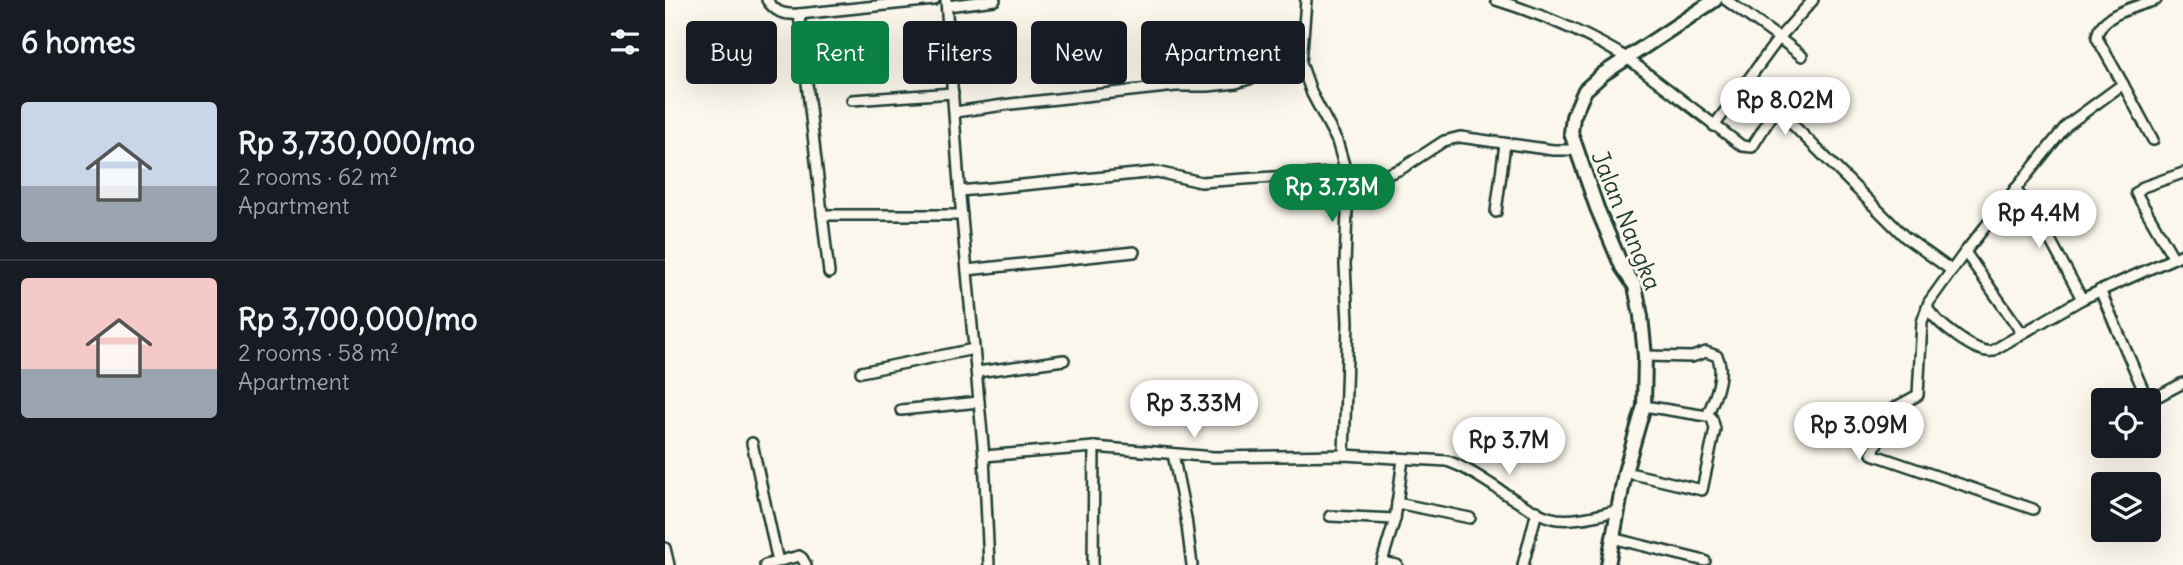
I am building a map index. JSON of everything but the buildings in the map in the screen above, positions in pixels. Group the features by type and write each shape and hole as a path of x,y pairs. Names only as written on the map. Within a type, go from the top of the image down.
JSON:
{"street":[{"path":"767,0 773,9 781,13 799,14 934,0"},
{"path":"989,565 984,456 946,3 995,0"},
{"path":"1304,21 1306,0"},
{"path":"1496,0 1516,3 1582,33 1627,58 1742,146 1752,147 1774,112 1780,111 1905,237 1951,270"},
{"name":"Jalan Nangka","path":"1608,565 1616,511 1644,406 1641,316 1635,286 1622,267 1576,150 1571,133 1573,117 1585,90 1603,74 1715,0"},
{"path":"1726,0 1802,56"},
{"path":"1714,126 1779,38 1813,0"},
{"path":"2153,140 2097,38 2098,31 2115,15 2140,3 2156,0"},
{"path":"799,14 829,273"},
{"path":"1305,74 1312,94 1337,141 1346,172 1344,455"},
{"path":"955,112 1176,86 1227,84"},
{"path":"2033,509 1872,454 1896,407 1918,395 1921,322 1929,302 1965,252 2067,125 2123,84"},
{"path":"852,100 953,93"},
{"path":"960,191 1157,172 1201,182 1346,172 1375,176 1388,174 1452,138 1460,137 1553,150 1576,150"},
{"path":"1496,212 1505,144"},
{"path":"2173,257 2136,193 2143,187 2183,173"},
{"path":"2015,189 2040,221 2082,299"},
{"path":"822,215 962,215"},
{"path":"967,270 1134,252"},
{"path":"1965,252 2022,333"},
{"path":"1927,308 1948,329 1982,351 1992,351 2082,299 2183,254"},
{"path":"2100,290 2143,388"},
{"path":"861,372 974,349"},
{"path":"1644,356 1692,357 1706,352 1717,356 1721,364 1717,389 1707,416"},
{"path":"977,372 1063,360"},
{"path":"2161,395 2183,383"},
{"path":"901,410 979,402"},
{"path":"1625,472 1702,489 1715,429 1713,418 1644,406"},
{"path":"752,443 778,562"},
{"path":"984,456 1094,447 1214,457 1344,455 1447,461 1461,465 1537,511 1554,518 1575,519 1616,511"},
{"path":"1093,565 1094,447"},
{"path":"1173,454 1192,565"},
{"path":"1397,565 1382,564 1395,519 1403,459"},
{"path":"1397,503 1470,518"},
{"path":"1523,565 1537,511"},
{"path":"1329,516 1395,519"},
{"path":"1612,538 1706,561"},
{"path":"665,548 669,565"},
{"path":"765,565 799,556 806,565"}]}
